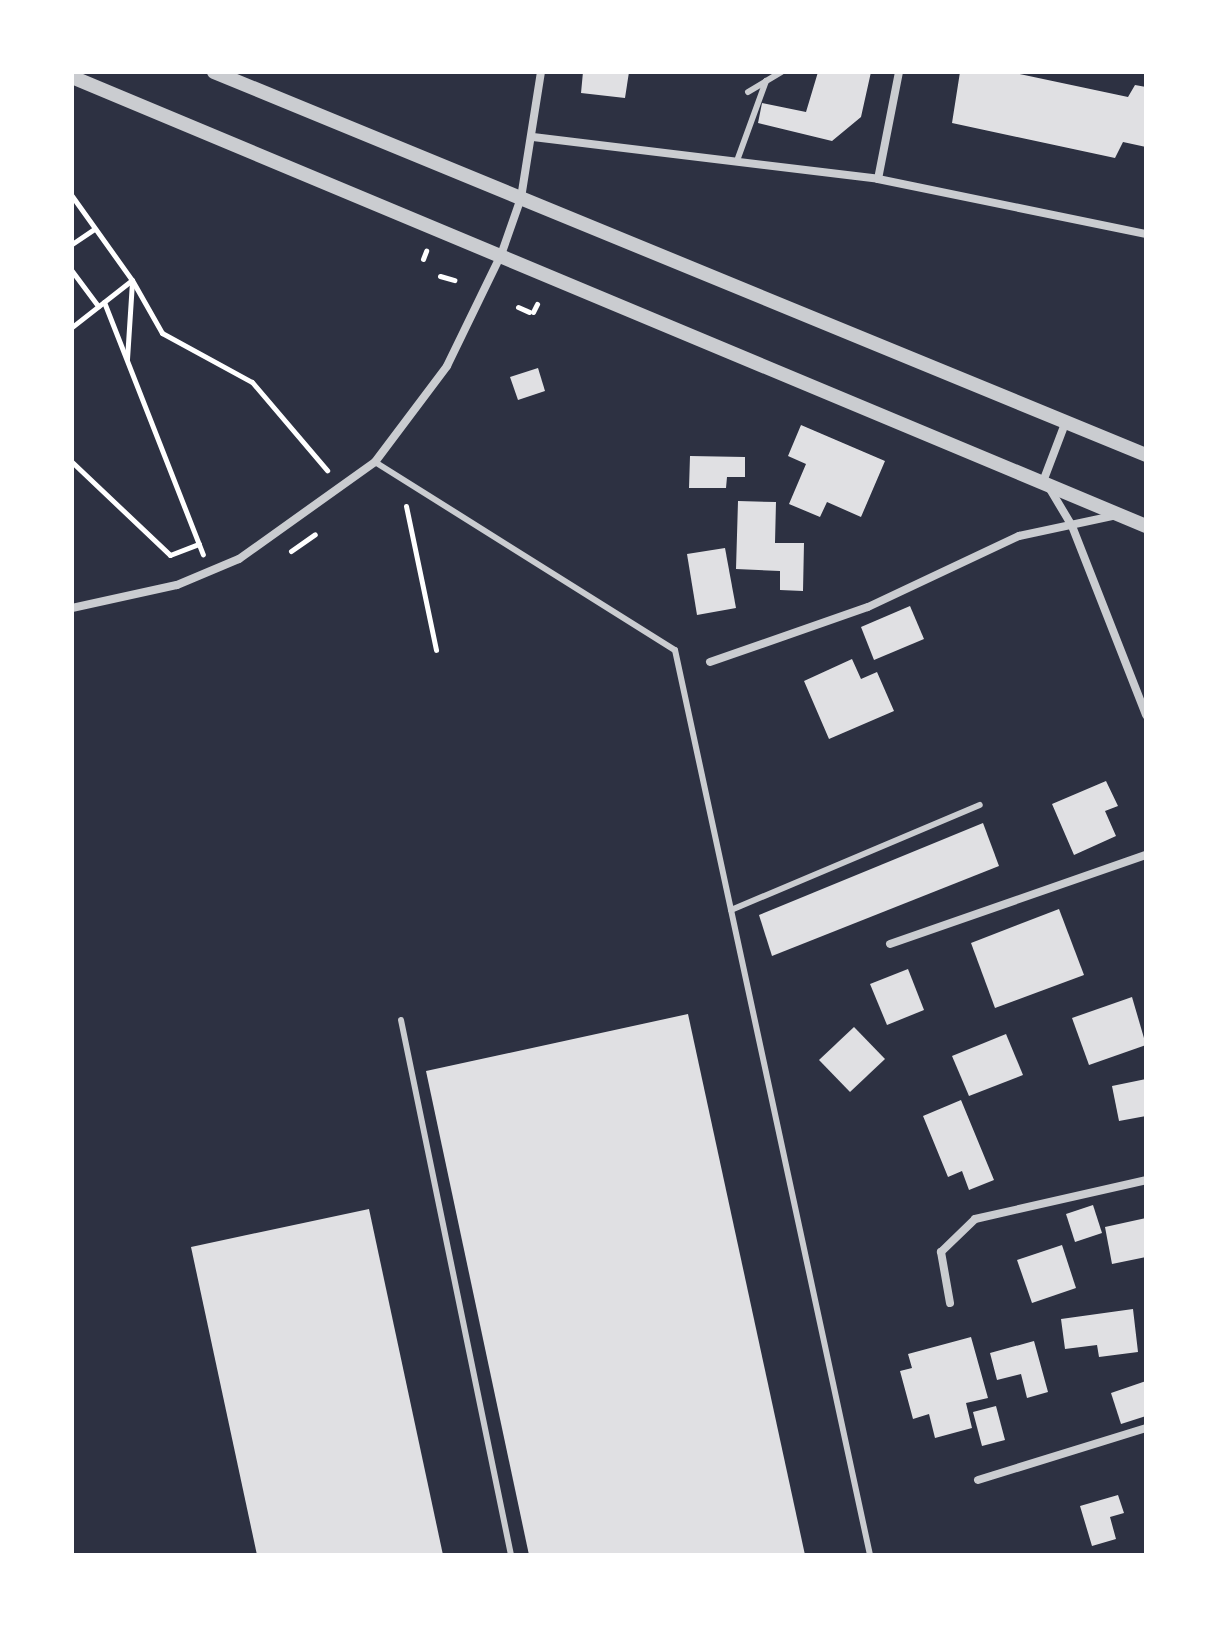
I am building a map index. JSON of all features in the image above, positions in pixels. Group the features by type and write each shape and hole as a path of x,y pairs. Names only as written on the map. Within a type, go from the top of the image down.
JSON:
{"street":[{"path":"214,72 1146,455"},
{"path":"72,608 210,571 291,528 375,462 447,366 501,255 521,198 541,72"},
{"path":"878,179 899,72"},
{"path":"72,77 1044,479 1146,526"},
{"path":"533,137 738,158 878,179 1146,234"},
{"path":"1044,479 1066,421"},
{"path":"1044,479 1072,526 1146,715"},
{"path":"710,662 868,607 1019,536 1120,515"},
{"path":"890,944 1146,855"},
{"path":"950,1303 941,1252 975,1219 1146,1180"},
{"path":"978,1480 1146,1428"}],"lane":[{"path":"748,92 781,72"},
{"path":"738,158 766,81"},
{"path":"375,462 675,650 870,1555"},
{"path":"731,910 980,805"},
{"path":"401,1020 511,1555"}],"path":[{"path":"72,196 132,280 162,333 252,382 343,488"},
{"path":"72,244 94,229"},
{"path":"423,259 426,251"},
{"path":"72,271 101,304 127,361 210,571"},
{"path":"440,276 454,280"},
{"path":"72,327 132,280"},
{"path":"127,361 132,280"},
{"path":"518,307 531,312 537,304"},
{"path":"72,462 170,555 199,544"},
{"path":"401,480 436,650"}],"building":[{"path":"583,72 629,72 625,98 581,93"},
{"path":"818,72 871,72 861,117 832,141 758,123 762,103 806,112"},
{"path":"960,72 1010,72 1128,97 1135,85 1146,87 1146,147 1123,142 1115,158 952,123"},
{"path":"538,368 545,391 518,400 510,377"},
{"path":"801,425 885,461 861,517 827,502 820,517 789,504 806,464 788,456"},
{"path":"690,456 745,457 745,477 727,477 726,488 689,488"},
{"path":"738,501 776,502 775,543 804,543 803,591 780,590 780,571 736,569"},
{"path":"725,548 736,608 697,615 687,554"},
{"path":"910,606 924,639 874,660 861,627"},
{"path":"852,659 861,679 877,672 894,711 829,739 804,681"},
{"path":"1106,781 1118,806 1105,811 1116,836 1074,855 1052,804"},
{"path":"983,823 999,866 772,956 759,915"},
{"path":"1059,909 1084,975 995,1008 971,943"},
{"path":"908,969 924,1010 887,1025 870,984"},
{"path":"1132,997 1146,1045 1089,1065 1072,1018"},
{"path":"688,1014 805,1555 529,1555 426,1071"},
{"path":"854,1027 885,1059 850,1092 819,1060"},
{"path":"1006,1034 1023,1075 969,1096 952,1056"},
{"path":"1146,1079 1146,1116 1119,1121 1112,1086"},
{"path":"961,1100 994,1180 969,1190 962,1171 948,1177 923,1116"},
{"path":"1093,1205 1102,1233 1075,1242 1066,1214"},
{"path":"369,1209 443,1555 257,1555 191,1247"},
{"path":"1146,1218 1146,1257 1112,1264 1105,1227"},
{"path":"1062,1245 1076,1288 1032,1303 1017,1260"},
{"path":"1133,1309 1138,1352 1099,1357 1097,1345 1065,1349 1061,1319"},
{"path":"971,1337 988,1398 966,1403 972,1428 935,1438 929,1414 913,1419 900,1371 912,1368 908,1354"},
{"path":"1034,1341 1048,1392 1027,1398 1021,1374 997,1380 990,1353"},
{"path":"1146,1381 1146,1416 1121,1424 1111,1393"},
{"path":"996,1406 1005,1440 982,1446 973,1412"},
{"path":"1118,1495 1124,1513 1110,1517 1116,1539 1092,1546 1080,1506"}]}
